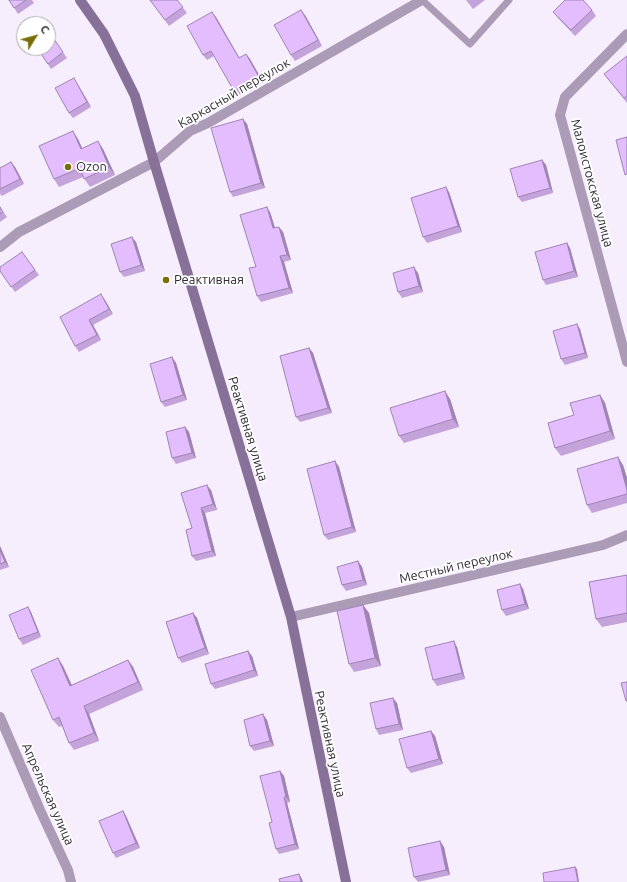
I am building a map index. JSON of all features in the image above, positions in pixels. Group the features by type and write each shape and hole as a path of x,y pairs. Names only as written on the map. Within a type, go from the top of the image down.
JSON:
{"main road":[{"name":"Реактивная улица","path":"80,0 104,34 134,96 154,162 290,617 346,882"}],"street":[{"name":"Каркасный переулок","path":"0,247 19,232 154,162 190,131 208,123 422,0"},
{"name":"Малоистокская улица","path":"627,34 565,97 560,115 627,362"},
{"name":"Местный переулок","path":"290,617 603,545 627,535"},
{"name":"Апрельская улица","path":"0,717 40,810 68,870 71,882"}],"lane":[{"path":"422,0 470,44 510,0"}],"building":[{"path":"9,0 26,0 14,8"},
{"path":"150,0 177,0 183,7 165,20"},
{"path":"565,0 583,0 592,10 571,30 553,12"},
{"path":"301,10 318,40 291,55 274,25"},
{"path":"212,12 239,58 246,54 259,77 234,91 211,51 203,55 187,26"},
{"path":"56,42 63,52 48,64 42,56 56,56"},
{"path":"627,56 627,96 624,98 604,74"},
{"path":"74,78 87,102 69,113 55,88"},
{"path":"243,119 261,183 230,192 211,128"},
{"path":"73,131 81,149 98,141 109,167 84,179 80,168 54,179 39,146"},
{"path":"627,137 627,174 625,175 616,140"},
{"path":"542,160 550,188 518,197 510,169"},
{"path":"11,162 20,179 0,189 0,168"},
{"path":"446,187 458,226 423,237 411,198"},
{"path":"0,207 3,212 0,214"},
{"path":"267,207 273,228 279,227 287,255 280,256 289,288 257,296 249,268 256,267 240,215"},
{"path":"132,237 141,265 120,272 111,244"},
{"path":"567,243 574,271 543,280 535,252"},
{"path":"22,252 35,270 11,287 0,271 0,267"},
{"path":"414,267 419,286 398,292 393,273"},
{"path":"101,294 109,309 89,320 97,335 75,346 60,317"},
{"path":"577,324 585,353 561,359 553,331"},
{"path":"309,348 328,408 296,417 280,356"},
{"path":"172,357 183,395 161,402 150,364"},
{"path":"445,391 453,419 399,436 390,408"},
{"path":"600,395 610,431 555,448 548,423 574,415 570,403"},
{"path":"185,427 192,453 172,458 166,432"},
{"path":"618,457 627,494 587,505 577,469"},
{"path":"335,461 352,527 324,535 307,469"},
{"path":"207,485 213,504 201,508 212,551 192,556 186,530 192,528 181,493"},
{"path":"0,550 5,562 0,564"},
{"path":"358,561 363,580 342,585 337,567"},
{"path":"627,575 627,613 596,619 589,582"},
{"path":"520,584 525,604 502,610 497,590"},
{"path":"363,605 375,658 349,664 337,611"},
{"path":"28,607 38,632 19,639 9,615"},
{"path":"193,613 205,648 178,658 166,622"},
{"path":"454,641 462,673 433,680 425,648"},
{"path":"248,651 254,670 211,684 205,664"},
{"path":"58,658 70,686 128,660 138,682 84,706 94,733 69,743 59,717 53,720 31,670"},
{"path":"627,682 627,701 626,701 621,683"},
{"path":"393,698 399,724 376,729 370,703"},
{"path":"263,714 270,741 250,746 244,720"},
{"path":"431,731 439,759 407,768 399,739"},
{"path":"280,771 286,797 284,797 295,844 276,849 269,823 272,822 260,776"},
{"path":"123,811 136,843 113,853 99,821"},
{"path":"440,841 446,870 414,877 408,848"},
{"path":"575,867 578,882 544,882 543,873"},
{"path":"299,874 301,882 280,882 279,879"}],"place":[{"name":"Ozon","path":"68,167"},
{"name":"Реактивная","path":"166,280"}]}
